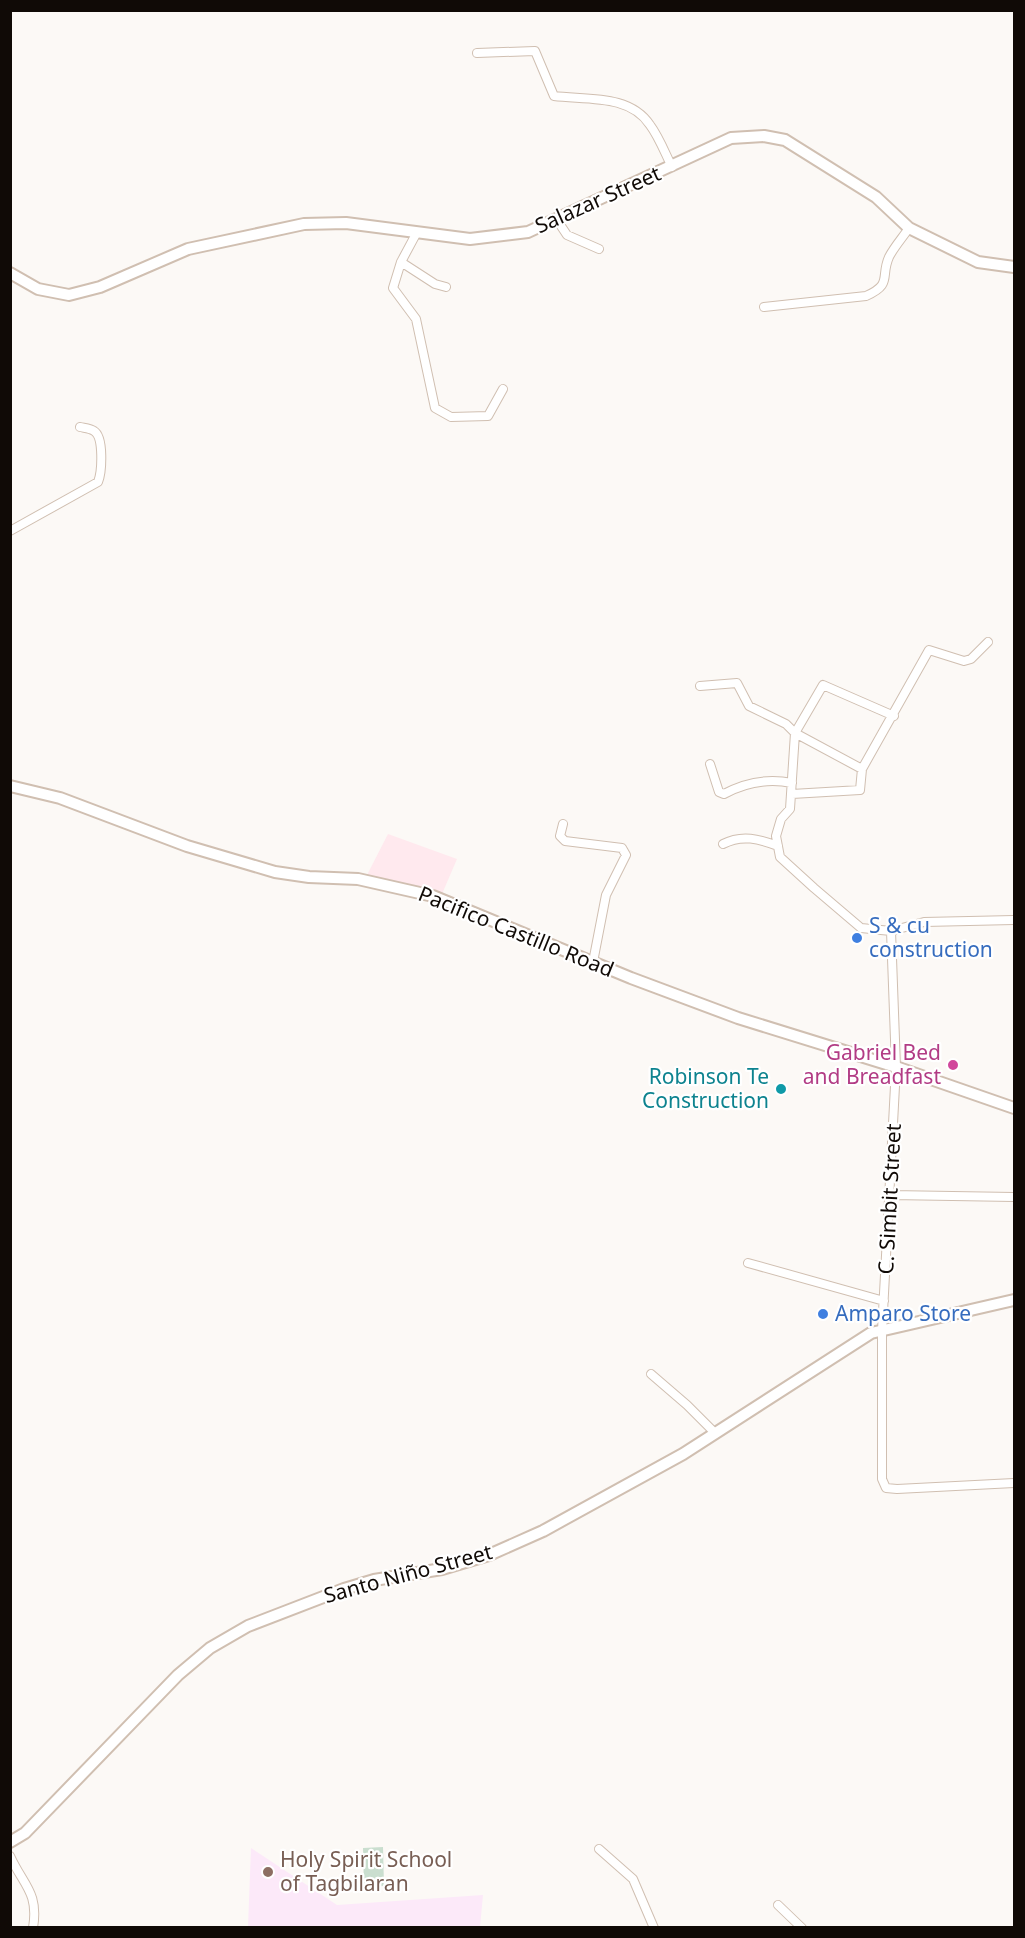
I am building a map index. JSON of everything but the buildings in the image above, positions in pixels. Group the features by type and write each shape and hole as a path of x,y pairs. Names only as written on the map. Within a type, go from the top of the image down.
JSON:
{"main road":[{"name":"Salazar Street","path":"10,273 38,289 69,295 100,287 188,249 304,224 346,223 416,234 470,239 528,232 731,138 764,136 785,140 876,197 909,228 978,262 1014,267"},
{"name":"Pacifico Castillo Road","path":"10,786 60,798 187,846 276,872 309,877 358,879 433,896 593,962 790,1036 896,1067 1014,1108"},
{"name":"Santo Niño Street","path":"10,1842 25,1833 178,1675 210,1648 248,1626 344,1589 374,1580 442,1569 489,1555 552,1526 715,1433 871,1334 1014,1300"}],"street":[{"path":"477,53 535,51 554,96 609,100 638,111 650,124 672,167"},
{"path":"557,220 567,235 599,249"},
{"path":"764,307 866,296 878,291 886,280 888,259 909,228"},
{"path":"416,234 401,262 393,288 416,319 435,408 451,417 488,416 502,389"},
{"path":"401,262 435,284 446,287"},
{"path":"10,531 98,482 101,458 99,436 94,431 80,427"},
{"path":"792,794 860,790 862,769 894,716 929,650 964,661 971,659 988,642"},
{"path":"700,686 737,683 749,706 786,724 795,733 862,769"},
{"path":"894,716 823,685 795,733 790,809 781,819 776,836 780,857 861,928 891,931 924,922 1014,920"},
{"path":"710,764 719,792 724,794 744,783 782,780 792,783"},
{"path":"563,824 560,836 565,841 622,848 626,855 606,895 593,962"},
{"path":"723,844 734,838 756,838 778,846"},
{"name":"C. Simbit Street","path":"891,931 896,1067 882,1331 882,1479 886,1488 968,1487 1014,1483"},
{"path":"891,1195 1014,1197"},
{"path":"748,1263 884,1301"},
{"path":"651,1374 715,1433"},
{"path":"599,1849 633,1879 654,1928"},
{"path":"10,1856 33,1896 36,1910 33,1928"},
{"path":"778,1905 802,1928"}],"shaded area":[{"path":"388,834 457,859 442,894 367,875"},
{"name":"Holy Spirit School of Tagbilaran","path":"251,1848 337,1905 483,1895 480,1927 248,1927"}],"green space":[{"path":"383,1847 384,1886 364,1887 363,1848"}],"place":[{"name":"S & cu construction","path":"857,938"},
{"name":"Gabriel Bed and Breadfast","path":"953,1065"},
{"name":"Robinson Te Construction","path":"781,1089"},
{"name":"Amparo Store","path":"823,1314"},
{"name":"Holy Spirit School of Tagbilaran","path":"268,1872"}]}
